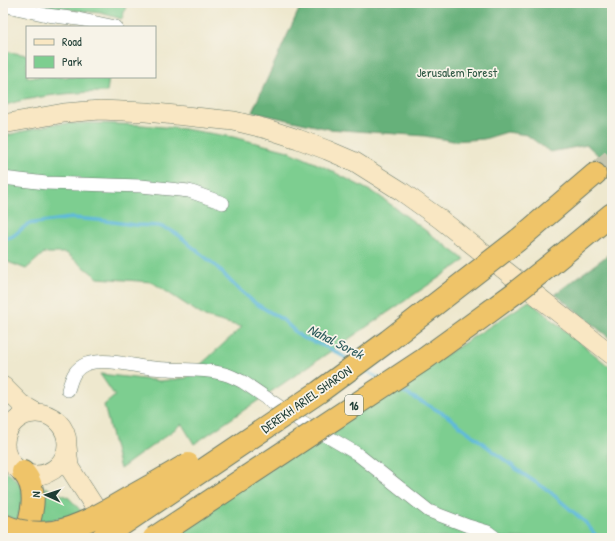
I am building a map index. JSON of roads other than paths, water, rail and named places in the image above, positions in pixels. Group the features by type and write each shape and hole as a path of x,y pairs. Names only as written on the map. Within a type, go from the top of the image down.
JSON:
{"highway":[{"name":"DEREKH ARIEL SHARON","path":"103,529 319,392 388,341 518,240 595,174"},
{"name":"16","path":"154,538 423,360 510,297 612,214"},
{"path":"3,525 20,531 42,533 70,528 112,508 214,449 319,392"},
{"path":"23,472 27,476 31,486 33,502 24,538"}],"main road":[{"path":"3,124 64,113 100,110 146,112 234,122 267,129 306,141 355,162 401,191 440,219 612,355"},
{"path":"3,386 21,404 35,412 44,413 52,417 60,424 66,436 69,467 103,529"},
{"path":"3,399 9,428"},
{"path":"35,412 22,416 14,421 9,428 5,437 5,447 11,463 23,472 37,475 44,474 56,468 61,462 67,446"},
{"path":"44,474 52,476 82,498 103,529 113,538"}],"street":[{"path":"3,5 47,15 111,26"},
{"path":"3,178 46,183 148,186 189,191 223,204"},
{"path":"68,390 72,375 78,368 86,364 96,362 170,369 205,370 222,373 243,382 299,420 356,453 429,511 488,532 496,538"}],"waterway":[{"name":"Nahal Sorek","path":"3,239 13,236 28,224 71,218 159,226 180,236 216,266 235,286 255,303 283,320 301,337 331,349 349,360"},
{"name":"Nahal Sorek","path":"363,369 380,379"},
{"name":"Nahal Sorek","path":"396,388 446,415 523,474 549,491 585,522 598,538"}],"tunnel":[{"path":"595,174 612,160"}],"park label":[{"name":"Jerusalem Forest","path":"457,72"}]}
